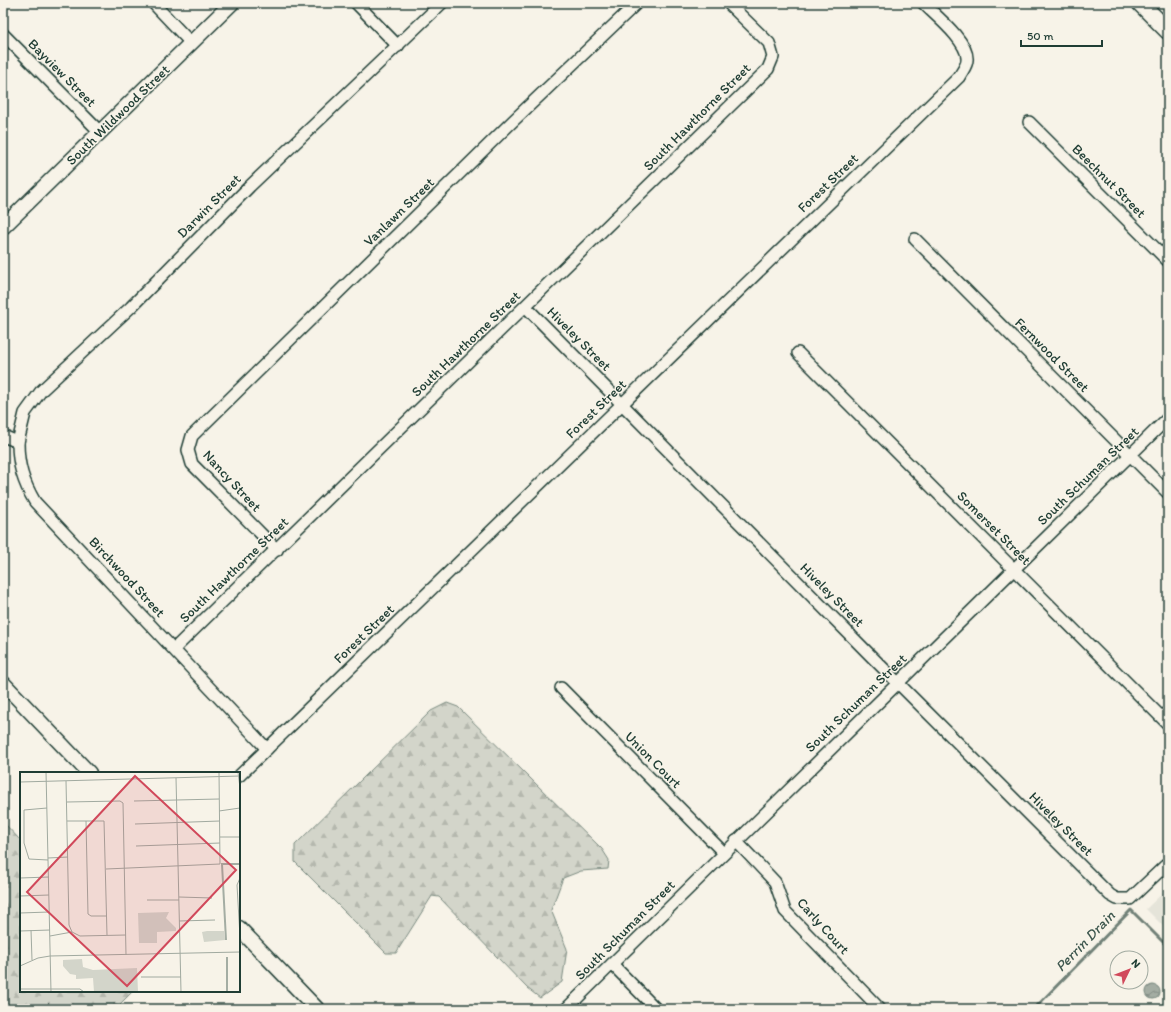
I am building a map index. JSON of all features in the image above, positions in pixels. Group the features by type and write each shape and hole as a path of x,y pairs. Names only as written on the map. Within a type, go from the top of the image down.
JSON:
{"main road":[{"path":"1140,3 1168,31"}],"street":[{"path":"152,3 192,43"},
{"name":"South Wildwood Street","path":"5,222 232,3"},
{"path":"356,3 398,46"},
{"name":"Darwin Street","path":"18,442 25,414 41,390 131,307 250,186 442,3"},
{"name":"Vanlawn Street","path":"188,447 189,442 195,432 514,120 637,3"},
{"name":"South Hawthorne Street","path":"174,649 526,307 768,68 773,57 769,44 728,3"},
{"name":"Forest Street","path":"240,775 959,76 964,70 968,58 961,41 923,3"},
{"name":"Bayview Street","path":"3,34 100,132"},
{"name":"Beechnut Street","path":"1029,122 1168,261"},
{"name":"Fernwood Street","path":"914,239 1168,493"},
{"name":"Hiveley Street","path":"526,307 1110,895 1121,899 1130,899 1135,896 1168,863"},
{"name":"Somerset Street","path":"798,353 1168,724"},
{"name":"South Schuman Street","path":"566,1009 1168,418"},
{"path":"3,436 18,442"},
{"name":"Birchwood Street","path":"18,442 18,457 21,474 26,487 35,502 267,749"},
{"name":"Nancy Street","path":"188,447 192,464 277,550"},
{"path":"3,683 88,772"},
{"name":"Union Court","path":"561,688 724,853"},
{"name":"Carly Court","path":"736,841 775,882 786,911 880,1009"},
{"path":"240,929 317,1009"},
{"path":"612,964 656,1009"}],"shaded area":[{"path":"1168,888 1168,931 1146,909"}],"green space":[{"path":"447,703 458,707 602,849 609,860 608,869 581,871 563,878 551,910 567,949 562,982 540,998 527,988 439,897 432,896 396,953 386,953 295,862 295,845 431,711"},
{"path":"3,822 20,840 20,992 132,992 115,1009 3,1009"}],"water":[{"path":"1153,985 1159,989 1160,992 1158,997 1153,999 1148,997 1146,992 1147,990 1149,990 1149,986"}],"waterway":[{"name":"Perrin Drain","path":"1034,1009 1131,910 1168,947"}]}
